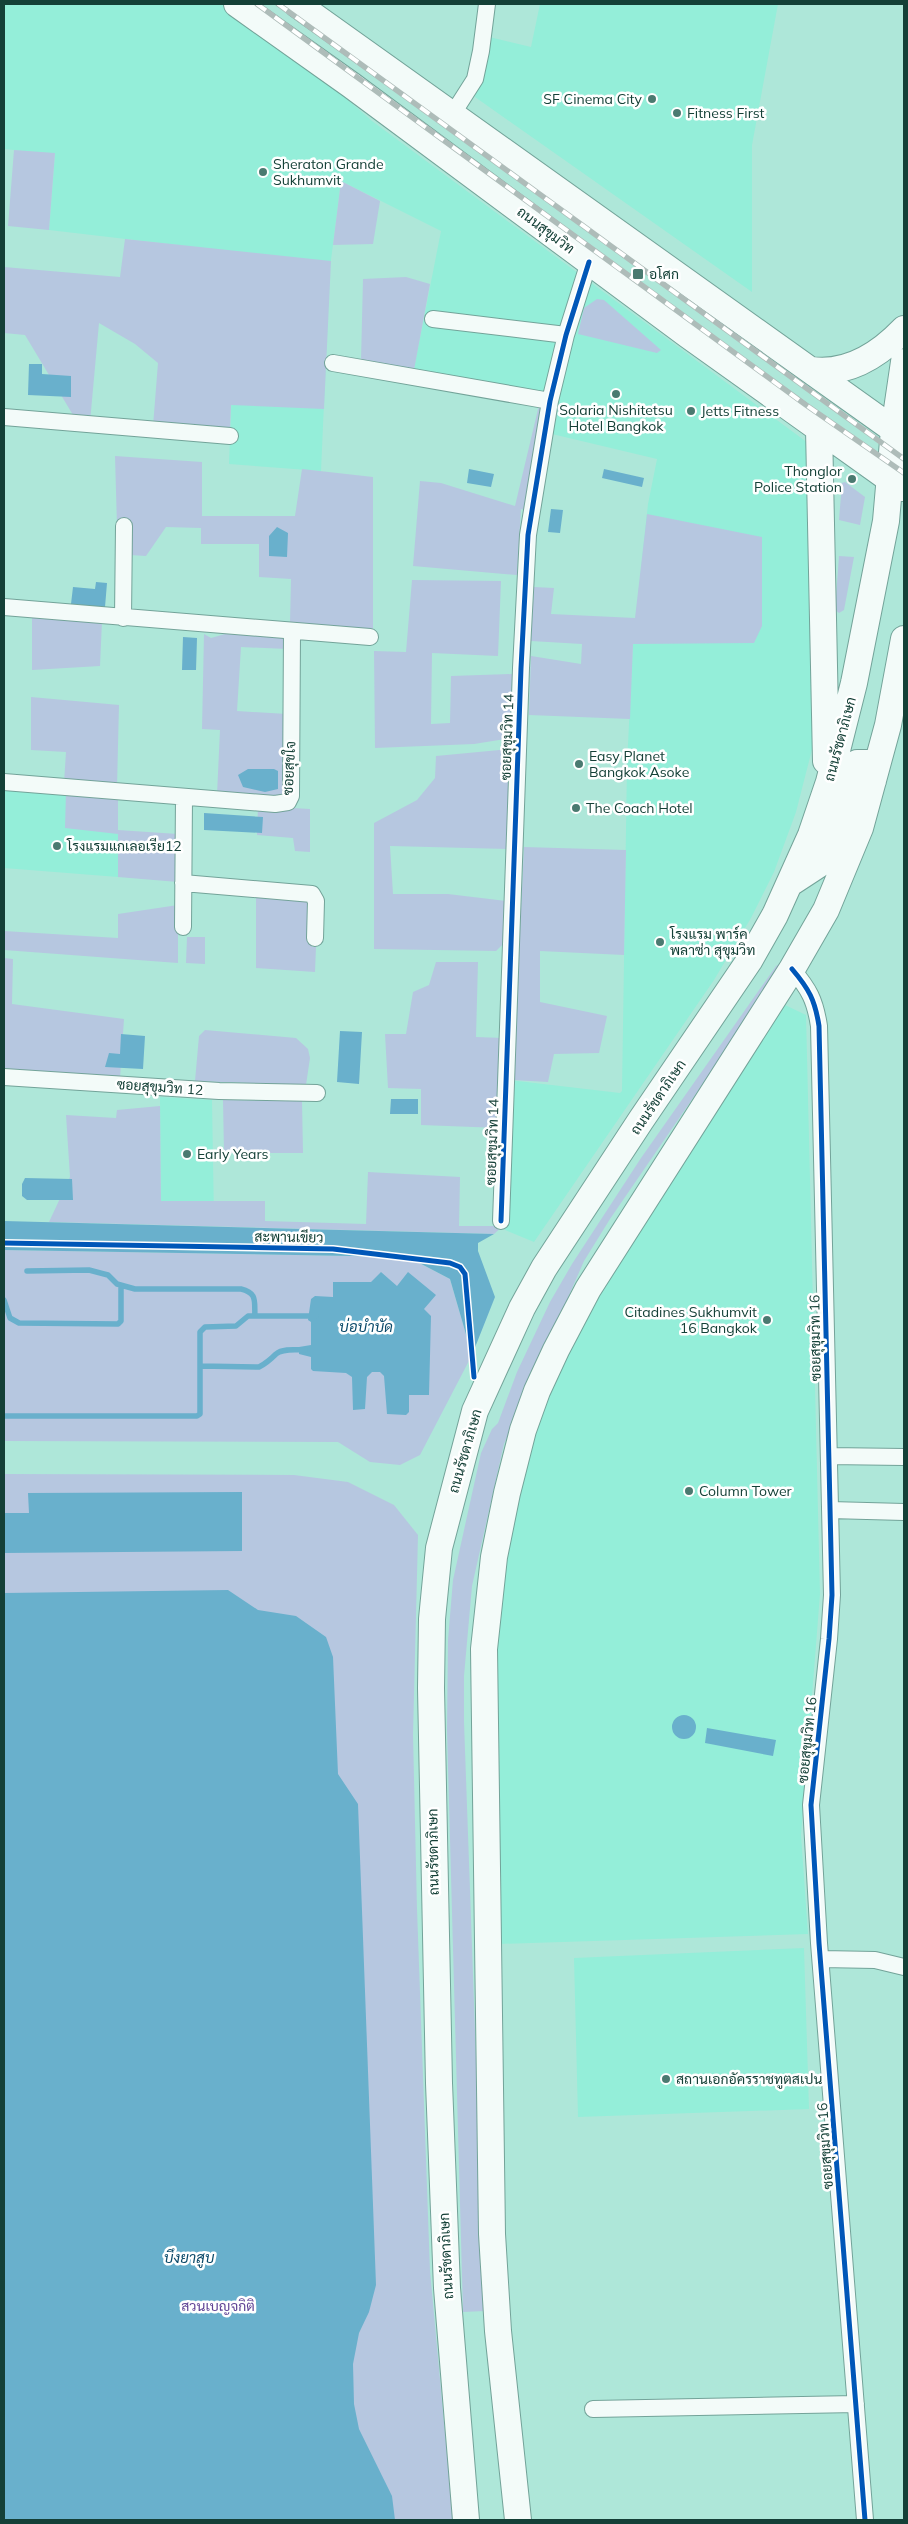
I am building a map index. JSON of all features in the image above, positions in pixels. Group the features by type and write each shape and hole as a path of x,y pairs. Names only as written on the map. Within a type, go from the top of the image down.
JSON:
{"main road":[{"name":"ถนนสุขุมวิท","path":"237,4 897,485"},
{"path":"298,4 811,370 859,407 899,433"},
{"path":"811,370 822,371 852,365 871,358 904,329"},
{"name":"ถนนรัชดาภิเษก","path":"466,2520 447,2282 438,2083 431,1688 432,1619 439,1548 474,1411 522,1308 544,1268 641,1120 749,961 789,884 811,835 829,782 854,683 886,521 897,485 904,362"},
{"path":"819,429 824,751 829,782"},
{"path":"518,2520 498,2331 492,2224 483,1702 484,1649 494,1558 507,1493 537,1391 565,1330 588,1289 792,969 826,910 854,846 873,781 888,725 904,639"},
{"path":"789,884 818,865 827,848 851,770 857,763 868,763 873,781"}],"street":[{"path":"452,115 475,78 481,51 487,4"},
{"name":"ซอยสุขุมวิท 14","path":"501,1221 528,535 550,401 566,335 589,262"},
{"path":"433,319 566,335"},
{"path":"333,363 550,401"},
{"path":"4,417 230,436"},
{"path":"122,618 124,526"},
{"path":"4,607 370,637"},
{"name":"ซอยสุขใจ","path":"4,782 275,804 288,802 291,796 292,631"},
{"path":"183,927 184,797"},
{"path":"183,883 312,894 316,901 315,938"},
{"name":"ซอยสุขุมวิท 16","path":"792,969 808,988 816,1007 818,1026 832,1614 811,1805 865,2520"},
{"name":"ซอยสุขุมวิท 12","path":"4,1077 219,1091 317,1093"},
{"path":"829,1456 904,1457"},
{"path":"830,1510 904,1512"},
{"path":"822,1959 876,1960 904,1967"},
{"path":"593,2409 856,2404"}],"shaded area":[{"path":"4,4 221,4 272,34 372,121 812,446 817,730 796,812 774,872 751,918 714,980 534,1242 505,1230 509,1080 620,1093 622,1091 627,764 633,644 648,504 657,459 552,434 559,408 411,384 441,231 341,181 330,268 321,471 229,464 237,252 49,230 55,154 4,149"},
{"path":"540,4 778,4 752,145 752,292 475,97 485,36 531,47"},
{"path":"4,787 118,796 118,877 4,868"},
{"path":"783,1004 806,1015 820,1594 801,1835 808,1934 498,1944 497,1554 524,1434 573,1321"},
{"name":"Early Years","path":"160,1097 212,1100 214,1220 161,1219"},
{"path":"804,1948 809,2109 578,2117 574,1958"}],"green space":[{"path":"14,150 55,153 49,230 8,226"},
{"path":"341,181 380,201 373,244 333,245"},
{"path":"125,239 331,261 324,409 231,405 230,431 153,426 158,363 135,344 99,323 90,422 76,420 25,335 4,333 4,267 120,277"},
{"path":"406,277 430,284 414,370 361,360 363,279"},
{"path":"597,299 604,300 661,350 657,353 578,334 584,308"},
{"path":"539,405 545,406 524,510 521,509 517,575 413,566 420,481 441,483 515,506"},
{"path":"115,456 202,462 202,516 295,516 302,469 373,477 373,632 290,623 291,579 259,577 259,544 201,544 201,528 166,527 146,556 130,555 117,526"},
{"path":"845,482 865,497 860,525 839,520 842,483"},
{"path":"647,514 762,537 762,626 754,643 633,644 630,719 529,715 531,656 581,664 582,644 531,641 534,587 554,588 551,614 635,618"},
{"path":"839,556 854,557 844,610 839,613 835,610"},
{"path":"412,580 501,581 498,656 432,653 431,724 450,723 451,676 512,674 511,738 474,744 375,748 374,651 406,652"},
{"path":"32,615 102,621 100,666 32,670"},
{"path":"204,634 211,638 225,634 285,637 287,649 241,647 237,711 287,714 287,792 279,800 217,795 220,730 202,729"},
{"path":"31,697 119,705 117,787 64,783 66,752 31,750"},
{"path":"510,749 508,849 390,846 393,894 448,894 506,901 505,942 496,951 374,949 374,823 417,800 435,778 436,756"},
{"path":"66,792 118,796 118,830 178,834 178,882 118,877 118,834 65,828"},
{"path":"258,806 310,809 310,852 295,851 293,838 257,835"},
{"path":"524,847 626,850 624,955 540,951 540,1002 607,1016 599,1053 554,1054 548,1082 513,1080"},
{"path":"256,895 305,896 313,903 312,947 316,947 315,972 256,968"},
{"path":"178,905 178,963 4,950 4,931 118,938 118,914"},
{"path":"187,937 205,937 205,964 186,963"},
{"path":"4,958 13,959 12,1004 124,1019 120,1078 4,1070"},
{"path":"436,962 478,962 476,1037 503,1038 500,1128 421,1125 421,1089 388,1088 385,1034 406,1034 413,992 429,985"},
{"path":"781,963 778,974 610,1219 584,1261 504,1444 472,1586 464,1676 464,1722 485,2311 463,2312 447,1730 448,1640 453,1580 481,1453 492,1429 498,1423 517,1372 550,1302 572,1264 641,1158 776,966"},
{"path":"205,1030 296,1038 308,1049 310,1058 306,1085 195,1081 199,1036"},
{"path":"223,1100 302,1101 303,1153 224,1153"},
{"path":"160,1106 161,1201 265,1201 265,1221 366,1224 368,1172 460,1177 459,1226 503,1226 494,1234 49,1222 70,1177 66,1115 116,1118 117,1110"},
{"path":"4,1250 408,1257 450,1279 472,1355 420,1455 400,1465 370,1462 338,1442 4,1441"},
{"name":"บึงยาสูบ","path":"4,1474 294,1475 348,1482 394,1505 418,1535 413,1735 417,1909 430,2271 453,2520 4,2520"}],"water":[{"path":"29,364 42,364 42,374 71,376 71,397 28,395"},
{"path":"469,469 494,474 491,487 467,483"},
{"path":"604,469 644,478 642,487 602,478"},
{"path":"551,509 563,510 560,533 548,532"},
{"path":"277,527 288,533 287,557 269,556 269,536"},
{"path":"96,582 107,583 105,607 71,604 73,587 95,589"},
{"path":"183,637 197,638 196,670 182,670"},
{"path":"248,769 274,769 278,771 278,789 265,792 243,787 238,775"},
{"path":"204,813 263,817 262,833 204,830"},
{"path":"340,1031 362,1032 359,1084 337,1082"},
{"path":"121,1034 145,1036 143,1069 105,1067 109,1053 120,1054"},
{"path":"391,1099 418,1099 418,1114 390,1114"},
{"path":"25,1178 72,1179 73,1200 27,1200 22,1196 22,1184"},
{"path":"4,1221 494,1234 478,1243 478,1251 495,1297 472,1355 450,1279 408,1257 4,1250"},
{"name":"บ่อบำบัด","path":"381,1272 397,1286 408,1272 436,1295 424,1309 431,1316 429,1395 409,1395 409,1412 406,1415 387,1414 384,1376 380,1372 372,1372 367,1377 365,1409 353,1410 352,1377 346,1373 313,1371 311,1369 311,1357 299,1354 299,1347 311,1345 311,1322 308,1320 311,1299 315,1296 333,1297 333,1282 371,1282"},
{"path":"242,1492 242,1551 4,1553 4,1513 29,1513 28,1493"},
{"name":"บึงยาสูบ","path":"228,1590 258,1610 296,1616 326,1637 333,1657 338,1774 358,1804 376,2285 369,2312 359,2333 353,2364 354,2404 359,2429 392,2496 395,2520 4,2520 4,1593"},
{"path":"684,1715 693,1718 696,1727 693,1736 684,1739 675,1736 672,1727 675,1718"},
{"path":"707,1728 776,1740 773,1756 705,1743"}],"waterway":[{"path":"27,1271 89,1270 108,1275 117,1284 135,1289 241,1289 253,1296 255,1316"},
{"path":"4,1300 10,1318 19,1323 118,1324 121,1321 121,1285"},
{"path":"4,1416 197,1416 200,1414 200,1332 205,1327 236,1326 248,1316 316,1316"},
{"path":"200,1366 259,1367 279,1352 305,1350"}],"railway":[{"path":"257,4 806,405 904,473"},
{"path":"278,4 904,459"}],"cycle path":[{"path":"501,1221 521,668 528,535 550,401 566,335 589,262"},
{"path":"792,969 810,995 819,1026 832,1595 811,1805 819,1943 865,2520"},
{"name":"สะพานเขียว","path":"4,1243 333,1249 450,1263 460,1267 465,1274 474,1377"}],"place":[{"name":"SF Cinema City","path":"652,99"},
{"name":"Fitness First","path":"677,113"},
{"name":"Sheraton Grande Sukhumvit","path":"263,172"},
{"name":"อโศก","path":"638,274"},
{"name":"Solaria Nishitetsu Hotel Bangkok","path":"616,394"},
{"name":"Jetts Fitness","path":"691,411"},
{"name":"Thonglor Police Station","path":"852,479"},
{"name":"Easy Planet Bangkok Asoke","path":"579,764"},
{"name":"The Coach Hotel","path":"576,808"},
{"name":"โรงแรมแกเลอเรีย12","path":"57,846"},
{"name":"โรงแรม พาร์ค พลาซ่า สุขุมวิท","path":"660,942"},
{"name":"Early Years","path":"187,1154"},
{"name":"Citadines Sukhumvit 16 Bangkok","path":"767,1320"},
{"name":"Column Tower","path":"689,1491"},
{"name":"สถานเอกอัครราชทูตสเปน","path":"666,2079"}],"park label":[{"name":"สวนเบญจกิติ","path":"218,2306"}]}
